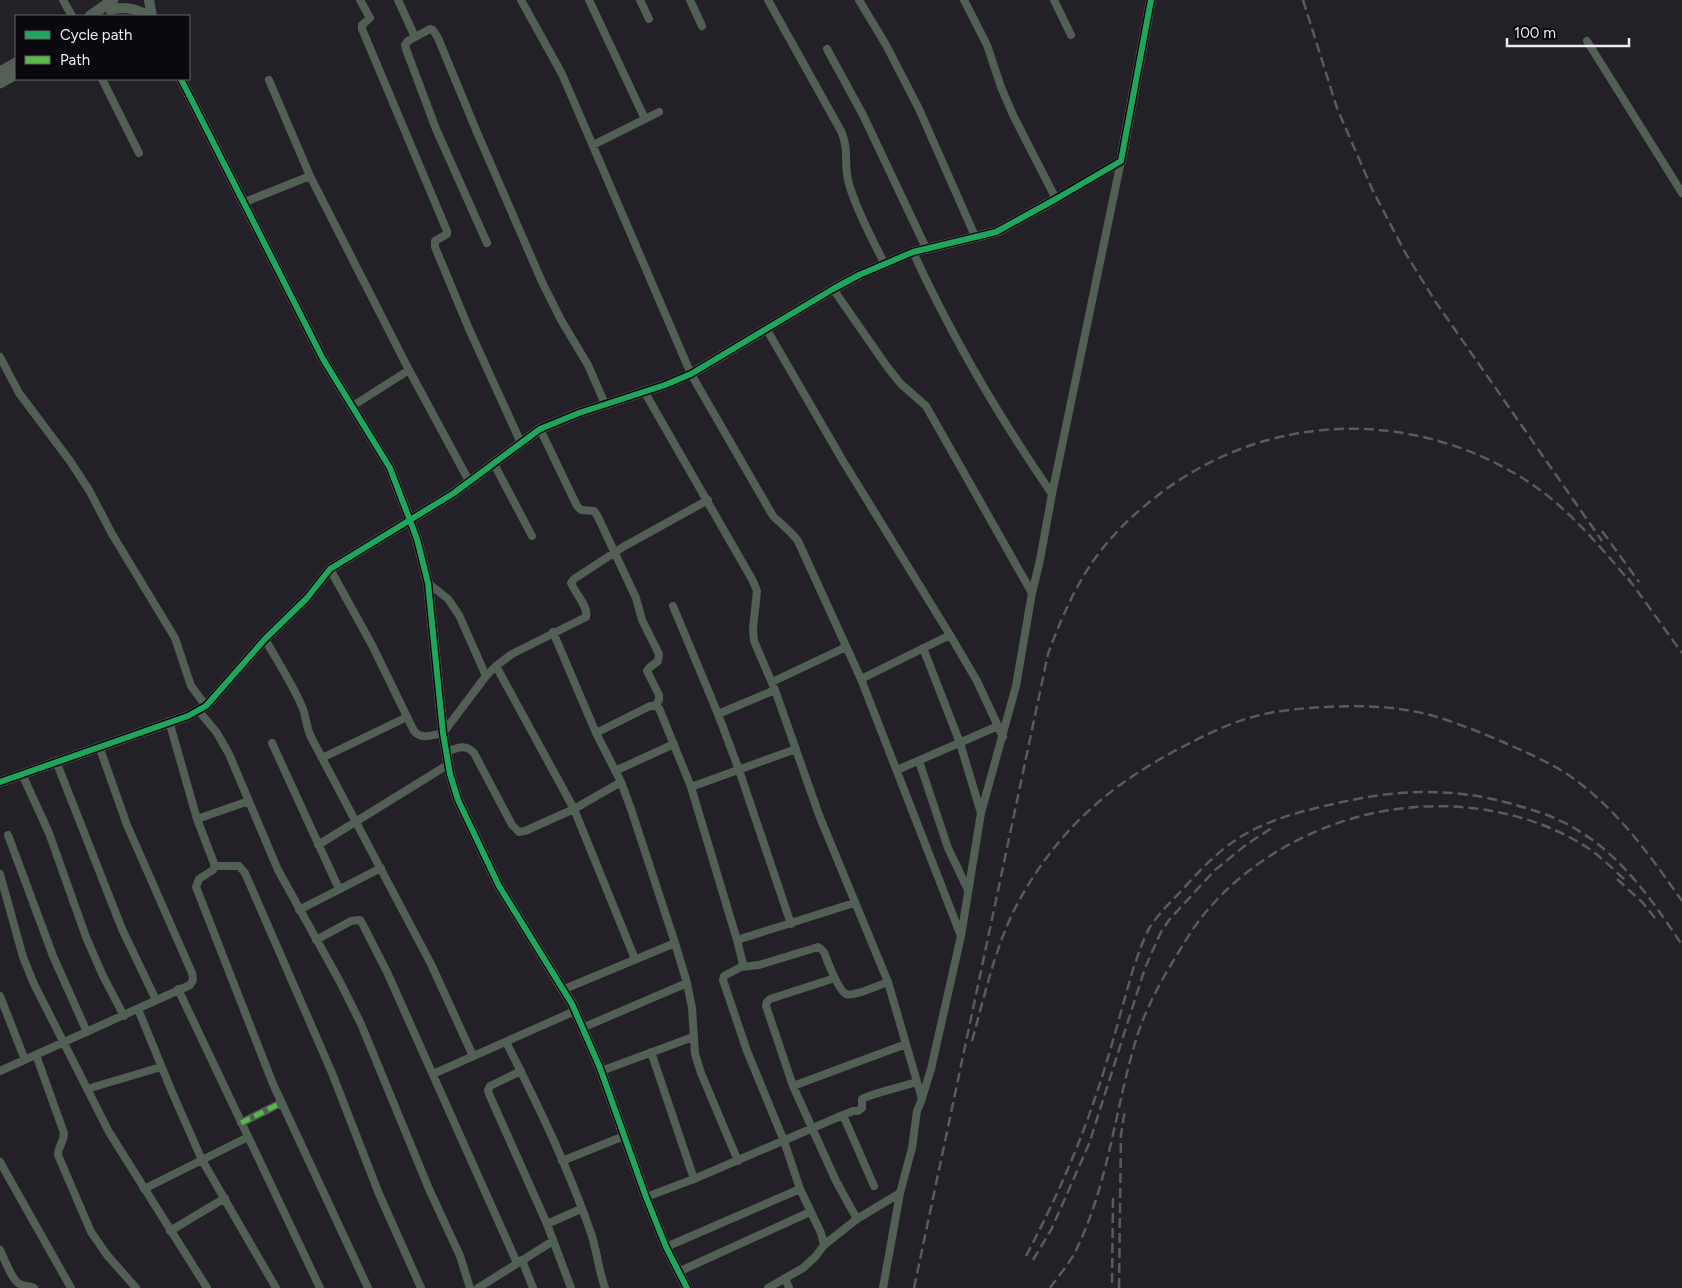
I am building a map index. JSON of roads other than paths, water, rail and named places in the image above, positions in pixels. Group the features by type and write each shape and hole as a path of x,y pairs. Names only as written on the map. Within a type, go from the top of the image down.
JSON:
{"main road":[{"path":"93,15 109,9 124,0"},
{"path":"0,72 15,64"},
{"path":"0,83 15,75"}],"street":[{"path":"63,0 71,15"},
{"path":"149,0 152,15"},
{"path":"360,0 370,18 362,25 362,29 447,231 447,234 435,242 435,247 472,337 521,443"},
{"path":"398,0 415,37"},
{"path":"521,0 562,74 691,374 773,516 791,531 798,541 861,679 961,936"},
{"path":"590,0 645,119"},
{"path":"640,0 650,19"},
{"path":"690,0 702,26"},
{"path":"768,0 841,130 846,142 846,174 849,185 862,219 884,263"},
{"path":"859,0 886,45 919,109 975,236"},
{"path":"964,0 987,45 1009,108 1056,199"},
{"path":"1054,0 1072,35"},
{"path":"883,1288 900,1193 912,1148 917,1111 931,1069 961,936 982,813 1004,737 1016,686 1032,593 1121,162 1151,0"},
{"path":"109,9 124,7 146,15"},
{"path":"487,243 436,129 406,49 405,45 408,41 430,30 436,32 542,282 561,320 588,365 605,404"},
{"path":"1587,41 1682,193"},
{"path":"827,49 863,115 926,248"},
{"path":"102,80 139,153"},
{"path":"182,80 323,359 390,468 417,539 428,583 443,733 450,774 458,800 499,886 575,1011 601,1071 666,1248 687,1288"},
{"path":"269,80 310,176 409,370 469,481"},
{"path":"593,145 659,112"},
{"path":"0,782 169,721 188,716 202,708 265,639 307,598 330,569 454,493 540,429 691,374 767,330 833,288 884,263 913,252 996,232 1121,162"},
{"path":"245,202 310,176"},
{"path":"913,252 934,298 961,348 1018,444 1052,494"},
{"path":"833,288 888,368 901,384 926,406 1032,593"},
{"path":"767,330 843,461 977,681 1004,737"},
{"path":"0,357 19,394 70,460 175,638 191,686 229,754 278,870 339,980 361,1024 429,1189 460,1256 470,1288"},
{"path":"352,407 409,370"},
{"path":"644,391 708,500 757,591 753,629 754,641 774,686 819,815 888,982 922,1099"},
{"path":"540,429 577,506 581,510 594,511 636,598 642,620 659,654 658,661 647,671 659,695 660,700 655,706"},
{"path":"494,464 532,536"},
{"path":"330,569 372,645 414,731 420,737 443,733 486,676 496,666 512,654 553,632 583,620 587,614 572,586 572,581 615,553 708,500"},
{"path":"428,583 448,600 459,615 486,676"},
{"path":"672,606 718,714 739,770 791,924"},
{"path":"553,632 596,733 621,782 675,943 686,983 692,1008 695,1054 701,1073 738,1161"},
{"path":"861,679 950,635"},
{"path":"265,639 299,702 305,716 307,730 357,821 431,964 473,1056"},
{"path":"718,714 846,647"},
{"path":"923,648 960,743 982,813"},
{"path":"496,666 574,808 635,959"},
{"path":"596,733 650,706 659,708 691,787 743,961 741,967"},
{"path":"322,758 407,717"},
{"path":"169,721 197,819 215,866"},
{"path":"897,770 998,726"},
{"path":"272,743 339,889"},
{"path":"615,771 674,744"},
{"path":"0,1072 124,1016 190,984 193,980 192,973 127,825 99,746"},
{"path":"447,752 458,747 465,747 474,753 512,825 519,832 574,808 621,782"},
{"path":"691,787 796,749"},
{"path":"919,761 948,848 968,890"},
{"path":"56,762 122,929 156,1000"},
{"path":"318,845 448,764"},
{"path":"22,774 49,832 86,937 103,976 124,1016"},
{"path":"197,819 249,802"},
{"path":"8,835 53,956 87,1032"},
{"path":"215,866 213,870 198,879 196,887 281,1103 368,1288"},
{"path":"215,866 239,866 245,873 332,1073 379,1194 421,1288"},
{"path":"299,910 381,868"},
{"path":"0,874 23,957 34,984 110,1132 207,1288"},
{"path":"737,940 854,903"},
{"path":"316,940 351,921 360,920 362,923 387,972 533,1288"},
{"path":"562,990 675,943"},
{"path":"824,1245 821,1232 800,1189 784,1141 746,1051 723,980 724,976 741,967 759,964 818,947 824,952 835,978 847,994 859,993 888,982"},
{"path":"835,978 774,998 766,1002 766,1006 793,1086 836,1181 857,1220"},
{"path":"582,1028 686,983"},
{"path":"178,989 320,1288"},
{"path":"0,996 25,1060"},
{"path":"138,1009 202,1160 276,1288"},
{"path":"433,1074 575,1011"},
{"path":"601,1071 693,1037"},
{"path":"506,1042 562,1161 592,1236 605,1288"},
{"path":"793,1086 906,1044"},
{"path":"651,1052 694,1179"},
{"path":"36,1055 64,1133 64,1140 58,1148 58,1155 65,1172 91,1232 107,1255 136,1288"},
{"path":"87,1089 161,1067"},
{"path":"521,1071 490,1086 488,1090 547,1224 571,1288"},
{"path":"646,1197 738,1161 843,1115 861,1110 862,1100 867,1095 917,1082"},
{"path":"241,1123 281,1103"},
{"path":"843,1115 874,1186"},
{"path":"562,1161 624,1136"},
{"path":"144,1189 248,1137"},
{"path":"0,1162 71,1288"},
{"path":"666,1248 800,1189"},
{"path":"768,1288 803,1268 816,1256 824,1245 857,1220 900,1193"},
{"path":"170,1231 225,1198"},
{"path":"547,1224 581,1209"},
{"path":"678,1272 810,1212"},
{"path":"478,1288 553,1241"},
{"path":"0,1250 14,1280 22,1285 34,1288"},
{"path":"785,1278 789,1288"}],"railway":[{"path":"1303,0 1337,108 1372,189 1406,254 1435,301 1602,541"},
{"path":"914,1288 1048,654 1064,615 1083,577 1105,546 1124,525 1152,500 1193,472 1237,451 1282,436 1329,430 1376,430 1423,437 1469,451 1514,473 1548,496 1578,523 1632,584"},
{"path":"1602,531 1639,582"},
{"path":"1628,578 1682,653"},
{"path":"972,1041 993,965 1006,927 1024,892 1040,867 1075,824 1116,788 1162,758 1223,727 1268,713 1338,706 1402,709 1455,723 1528,753 1567,774 1601,801 1644,849 1682,901"},
{"path":"1026,1256 1064,1178 1088,1118 1143,941 1161,912 1208,863 1237,839 1259,827 1317,808 1353,800 1401,793 1424,792 1471,795 1519,806 1560,820 1582,833 1612,856 1650,898 1682,945"},
{"path":"1050,1288 1072,1258 1088,1224 1104,1173 1135,1043 1151,1002 1172,963 1201,918 1231,886 1252,868 1275,852 1326,828 1379,812 1429,806 1477,809 1500,813 1546,826 1588,848 1625,880"},
{"path":"1033,1260 1051,1230 1089,1144 1145,968 1161,932 1169,920 1214,871 1247,844 1275,826"},
{"path":"1617,879 1643,903 1655,918"},
{"path":"1119,1288 1121,1134 1125,1110"},
{"path":"1112,1283 1113,1198"}]}
